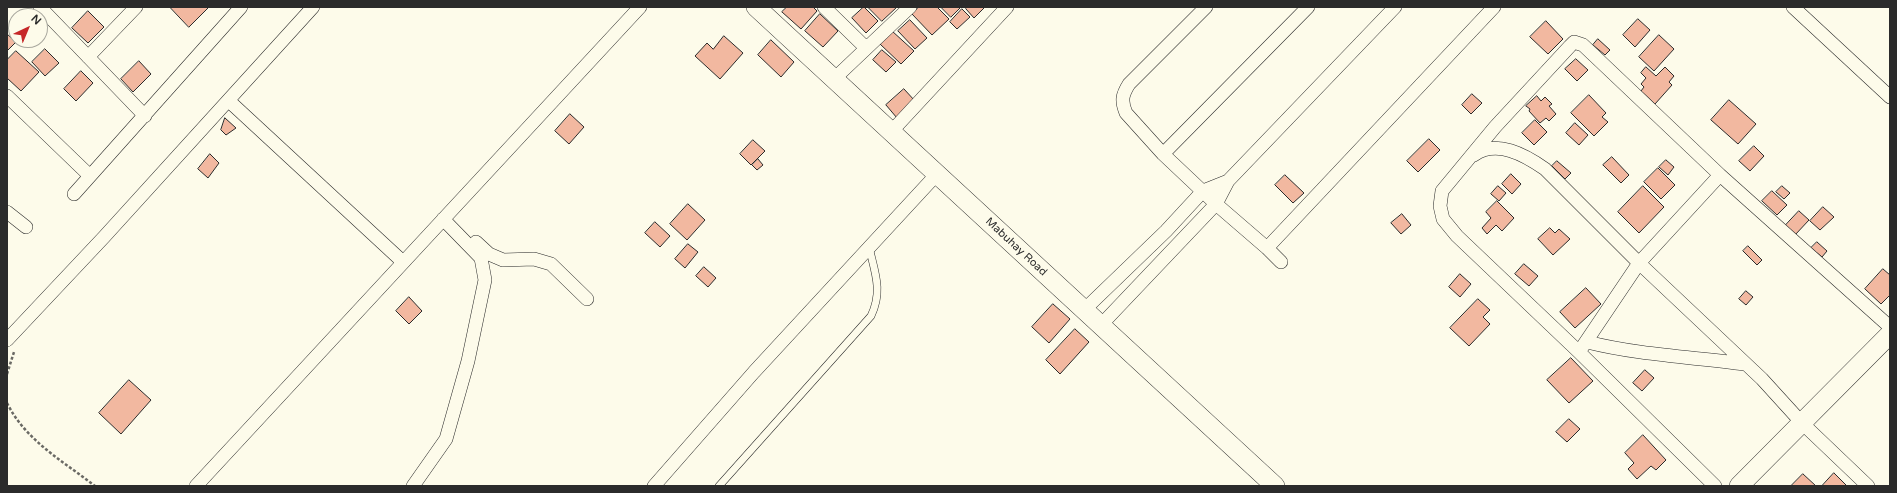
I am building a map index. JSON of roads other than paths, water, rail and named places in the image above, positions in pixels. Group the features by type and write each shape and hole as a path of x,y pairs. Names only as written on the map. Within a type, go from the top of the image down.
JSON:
{"street":[{"path":"40,7 145,116"},
{"path":"88,57 136,7"},
{"path":"74,194 241,7"},
{"path":"10,338 229,101 313,7"},
{"path":"196,486 640,7"},
{"name":"Mabuhay Road","path":"756,7 1275,486"},
{"path":"824,7 866,48"},
{"path":"834,79 910,7"},
{"path":"890,132 1007,7"},
{"path":"1206,7 1129,84 1122,98 1122,105 1126,113 1163,154 1216,204 1282,262"},
{"path":"1163,154 1308,7"},
{"path":"1101,325 1216,204 1228,181 1395,7"},
{"path":"1793,7 1890,98"},
{"path":"1267,248 1488,9"},
{"path":"1715,486 1583,347 1458,236 1443,219 1440,206 1442,191 1494,127 1574,42 1583,45 1720,175 1890,328"},
{"path":"7,96 90,176"},
{"path":"229,101 403,262"},
{"path":"1468,160 1480,151 1497,148 1531,160 1545,169 1639,263 1745,364 1802,423 1868,486"},
{"path":"654,486 754,372 937,174"},
{"path":"1583,347 1639,263 1720,175"},
{"path":"1084,310 1166,231 1203,191 1228,181"},
{"path":"7,212 26,227"},
{"path":"445,217 490,254 503,260 534,259 551,264 586,299"},
{"path":"413,486 446,439 468,361 485,280 481,258 445,217"},
{"path":"1166,231 1179,243"},
{"path":"1739,486 1890,334"},
{"path":"1583,347 1691,357 1745,364"}],"lane":[{"path":"719,486 871,316 876,306 878,283 869,247"}]}
